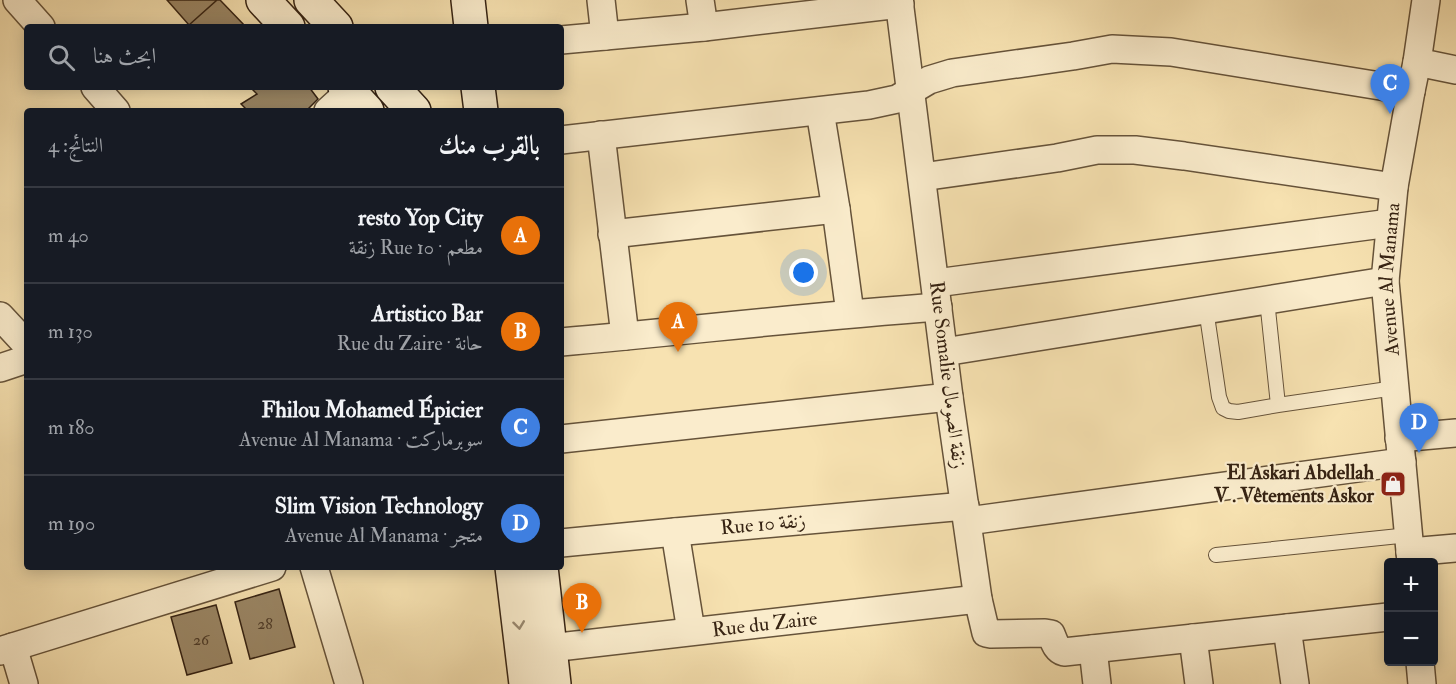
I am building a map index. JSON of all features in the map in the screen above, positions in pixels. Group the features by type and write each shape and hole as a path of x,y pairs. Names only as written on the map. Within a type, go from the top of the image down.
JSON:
{"main road":[{"path":"263,0 285,24"},
{"path":"311,0 333,24"},
{"path":"468,0 471,24"},
{"path":"395,90 411,108"},
{"path":"478,90 481,108"},
{"path":"512,570 526,684"},
{"path":"541,570 554,684"}],"street":[{"path":"17,0 38,24"},
{"path":"601,0 605,36"},
{"path":"700,0 704,27"},
{"name":"Avenue Al Manama","path":"1410,550 1385,281 1394,187 1426,0"},
{"path":"564,40 704,27 805,7 900,2"},
{"name":"Rue Somalie زنقة الصومال","path":"900,2 949,397 978,599 986,633 1046,633 1050,634 1060,651 1093,649"},
{"path":"564,140 869,105 897,99 929,80 952,73 1112,49 1171,52 1411,92"},
{"path":"1417,62 1456,70"},
{"path":"98,90 113,108"},
{"path":"820,111 850,314"},
{"path":"601,135 625,336"},
{"path":"922,177 1057,158 1097,150 1135,150 1394,187"},
{"path":"612,234 836,209"},
{"path":"564,342 850,314 937,295 1390,223"},
{"path":"944,352 1385,281"},
{"path":"0,316 24,342"},
{"path":"0,368 24,360"},
{"path":"564,439 949,397"},
{"name":"Rue 10 زنقة","path":"564,543 675,532 967,513 1400,450 1456,433"},
{"path":"675,532 691,631"},
{"path":"1410,550 1456,548"},
{"path":"24,684 7,649 262,570"},
{"path":"315,570 349,684"},
{"name":"Rue du Zaire","path":"550,648 978,599"},
{"path":"1097,684 1093,649 1384,618"},
{"path":"1287,628 1295,684"},
{"path":"1194,638 1199,684"},
{"path":"1420,666 1422,684"}],"lane":[{"path":"1267,300 1278,405"},
{"path":"1206,309 1219,397 1223,408 1229,411 1238,412 1395,387"},
{"path":"1216,555 1410,550"}],"building":[{"path":"167,0 217,0 190,24"},
{"path":"217,0 220,0 243,24 190,24"},
{"path":"253,90 311,90 318,99 309,108 245,108 241,104 257,94"},
{"path":"279,589 295,647 250,659 235,602"},
{"path":"216,605 232,663 187,675 171,617"}],"place":[{"name":"Fhilou Mohamed Épicier","path":"1390,114"},
{"name":"resto Yop City","path":"678,352"},
{"name":"Slim Vision Technology","path":"1419,453"},
{"name":"El Askari Abdellah V . Vêtements Askor","path":"1393,484"},
{"name":"Artistico Bar","path":"582,633"}]}
